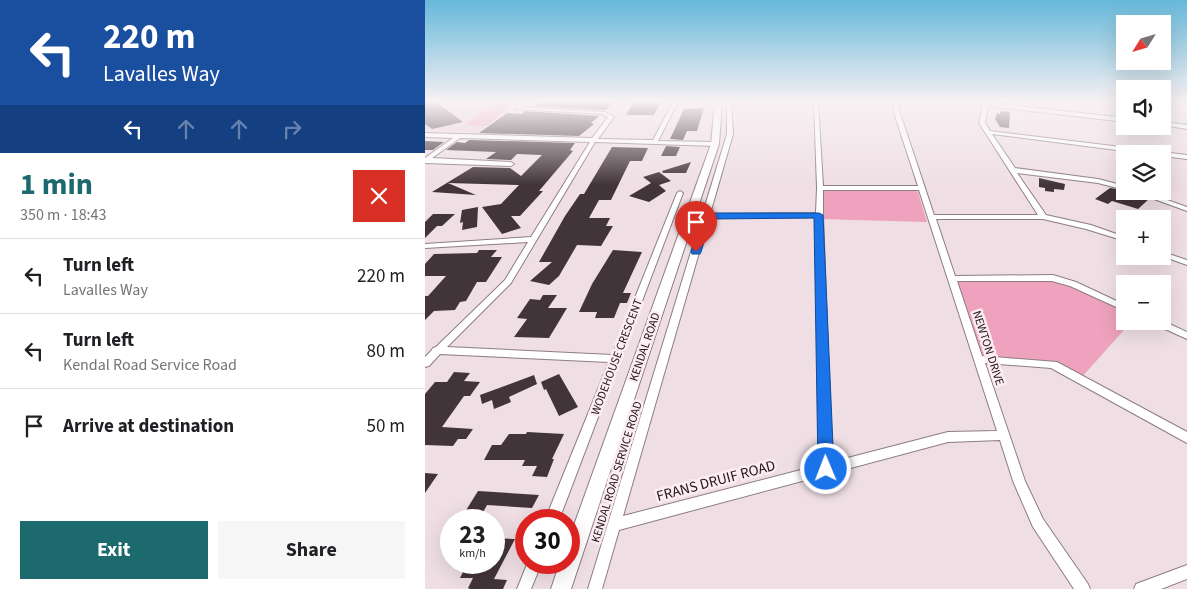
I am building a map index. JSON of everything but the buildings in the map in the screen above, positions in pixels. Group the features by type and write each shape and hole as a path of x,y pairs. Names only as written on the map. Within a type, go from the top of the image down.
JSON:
{"main road":[{"name":"KENDAL ROAD","path":"561,589 715,144 716,129"}],"street":[{"path":"425,363 436,350 508,281 601,129"},
{"path":"655,143 662,129"},
{"name":"KENDAL ROAD SERVICE ROAD","path":"595,589 707,216 730,129"},
{"path":"817,129 826,469"},
{"name":"NEWTON DRIVE","path":"902,129 1002,435 1028,504 1083,589"},
{"path":"986,129 1043,217"},
{"path":"988,132 1187,156"},
{"path":"425,135 715,144"},
{"path":"425,161 459,136"},
{"path":"425,161 511,164"},
{"path":"1012,170 1097,181 1116,186"},
{"path":"820,188 921,188"},
{"name":"WODEHOUSE CRESCENT","path":"556,509 681,193"},
{"path":"1161,200 1187,209"},
{"path":"707,216 819,215"},
{"path":"932,217 1043,217 1088,227 1116,236"},
{"path":"425,246 533,239"},
{"path":"1171,257 1187,263"},
{"path":"952,279 1053,278 1073,284 1116,304"},
{"path":"1171,328 1187,336"},
{"path":"436,350 616,359"},
{"path":"978,359 1053,365 1187,438"},
{"name":"FRANS DRUIF ROAD","path":"614,525 948,437 1002,435"},
{"path":"1141,589 1187,572"},
{"path":"524,589 530,574"}],"shaded area":[{"path":"425,129 482,129 478,133"},
{"path":"910,189 918,192 927,222 819,219 823,192 827,190"},
{"path":"952,279 1052,279 1072,284 1116,304 1116,330 1124,330 1081,378 1059,365 1041,360 978,359"}],"route":[{"path":"696,252 707,216 819,215 826,469"}]}
